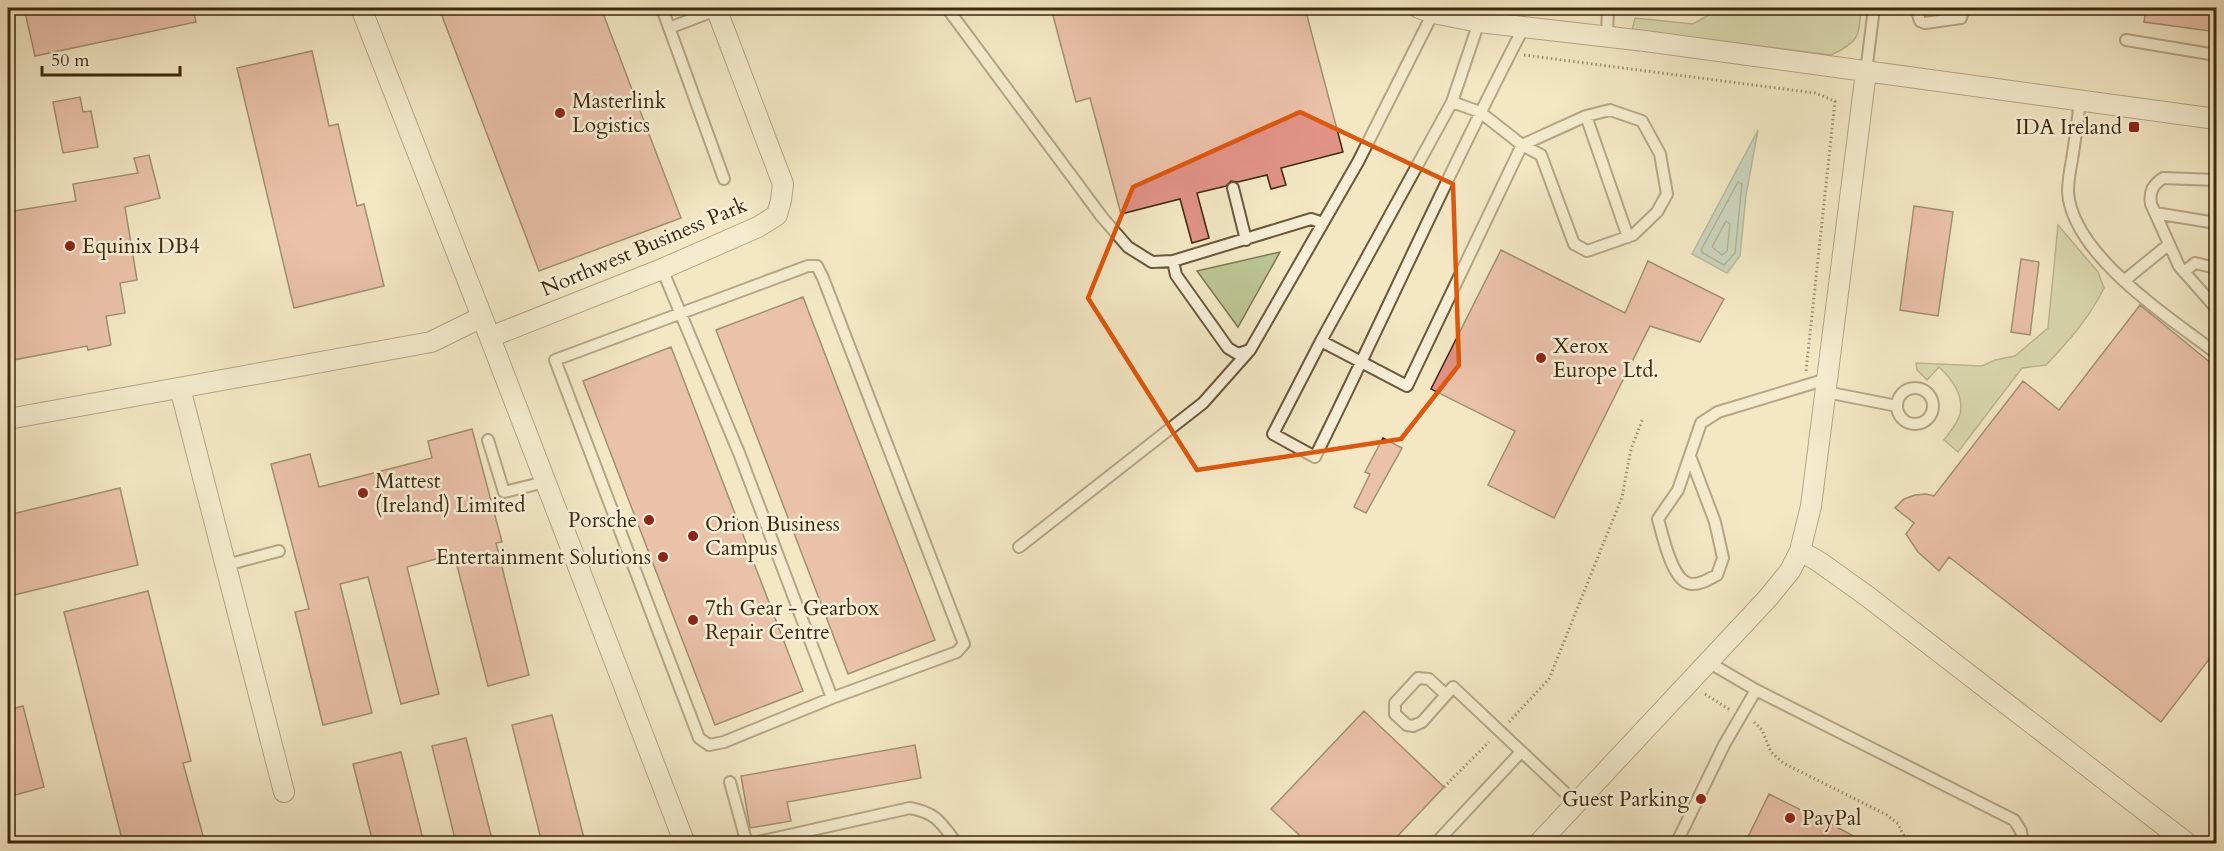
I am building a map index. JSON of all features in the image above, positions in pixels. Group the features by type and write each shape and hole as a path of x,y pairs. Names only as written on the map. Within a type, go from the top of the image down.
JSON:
{"street":[{"path":"361,8 685,843"},
{"name":"Northwest Business Park","path":"490,337 662,268 758,227 777,215 782,200 783,184 716,9"},
{"path":"1426,10 1479,22 2217,118"},
{"path":"1538,843 1767,598 1790,571 1800,551 1811,506 1866,72"},
{"path":"8,419 431,342 482,317"},
{"path":"180,388 284,792"},
{"path":"1800,551 1867,596 2188,843"}],"lane":[{"path":"662,8 724,179"},
{"path":"947,8 1102,217 1128,247 1152,262 1173,261 1311,219 1323,223"},
{"path":"1606,37 1608,8"},
{"path":"1866,72 1874,8"},
{"path":"1916,8 1920,21 1925,23 1961,18 1964,8"},
{"path":"669,28 716,9"},
{"path":"1019,547 1203,403 1250,350 1358,162 1426,10"},
{"path":"1479,22 1452,102 1321,340 1274,434 1315,457 1363,361 1479,112 1524,27"},
{"path":"2126,40 2217,55"},
{"path":"2080,100 2068,191 2071,208 2084,236 2137,292 2217,353"},
{"path":"1321,340 1407,386 1522,145 1586,116 1610,110 1642,121 1659,154 1667,194 1657,212 1632,236 1587,251 1574,244 1541,155 1522,145 1479,112 1452,102"},
{"path":"1586,116 1628,237"},
{"path":"2217,180 2163,178 2155,184 2150,194 2168,245 2184,272 2217,309"},
{"path":"1233,188 1246,240"},
{"path":"2155,213 2217,223"},
{"path":"2125,280 2168,245"},
{"path":"1173,261 1176,275 1228,348 1238,354 1250,350"},
{"path":"2184,272 2195,263 2217,268"},
{"path":"808,266 817,266 964,644 957,652 831,698 724,742 709,744 699,738 555,360 681,311 808,266"},
{"path":"662,268 739,453 831,698"},
{"path":"1690,456 1715,522 1723,558 1717,575 1698,584 1687,584 1676,575 1658,519 1678,490 1701,423 1718,412 1804,386 1827,385 1897,406"},
{"path":"488,440 504,492 545,482"},
{"path":"226,565 279,551"},
{"path":"1708,662 1756,690 2014,820 2021,831 2023,843"},
{"path":"1446,695 1429,679 1418,678 1395,703 1395,714 1407,724 1418,725 1446,695 1453,687 1576,803"},
{"path":"1676,843 1724,745 1756,690"},
{"path":"1435,843 1521,752"},
{"path":"730,782 748,843 910,808 926,811 935,816 957,843"}],"path":[{"path":"1510,54 1815,93 1835,102 1804,386"},
{"path":"1444,787 1549,679 1622,497 1631,449 1643,418"},
{"path":"1689,682 1715,701 1756,723 1771,752 1783,763 1887,815 1898,824 1908,843"}],"highlighted area":[{"path":"1300,112 1453,184 1459,365 1401,439 1197,470 1088,298 1133,187"}],"green space":[{"path":"1721,8 1861,8 1856,37 1847,46 1831,55 1632,30 1635,18 1693,24"},
{"path":"2058,225 2098,272 2104,288 2085,319 2046,365 2022,368 1958,452 1944,440 1960,414 1959,394 1939,367 1927,380 1917,370 1916,363 1982,366 1995,360 2015,356 2048,328"},
{"path":"1280,252 1238,327 1197,271"}],"water":[{"path":"1758,130 1746,195 1740,256 1727,273 1692,254"}],"building":[{"path":"24,8 193,8 196,22 35,56"},
{"name":"Masterlink Logistics","path":"439,8 601,8 681,218 539,271"},
{"path":"1051,8 1305,8 1343,152 1281,168 1286,185 1271,189 1267,175 1238,182 1231,181 1226,186 1197,193 1209,238 1192,243 1180,199 1121,214 1090,98 1076,102"},
{"path":"2146,8 2217,8 2217,32 2144,22"},
{"path":"312,51 329,126 338,124 357,206 364,204 384,286 294,308 237,68"},
{"path":"80,97 83,112 91,111 98,147 63,153 53,102"},
{"name":"Equinix DB4","path":"149,155 160,198 125,207 137,280 120,283 125,313 106,316 111,345 88,350 87,346 13,360 10,343 8,344 8,212 76,201 73,184 138,173 134,158"},
{"path":"1914,206 1953,212 1938,316 1900,310"},
{"name":"Xerox Europe Ltd.","path":"1501,250 1625,313 1648,261 1724,299 1700,342 1650,326 1554,518 1488,485 1515,431 1431,389"},
{"path":"2021,259 2039,262 2030,335 2011,332"},
{"path":"803,297 935,640 848,674 716,330"},
{"path":"2140,305 2217,368 2217,649 2161,722 1949,557 1939,571 1918,552 1906,534 1914,523 1895,508 1904,499 1915,495 1934,496 2023,381 2059,410"},
{"name":"Orion Business Campus","path":"671,347 803,691 715,725 583,381"},
{"path":"472,429 502,542 496,543 529,675 488,686 454,554 407,567 439,694 401,704 368,577 340,584 372,713 323,725 295,612 309,609 271,464 310,454 319,487 432,458 428,441"},
{"path":"1383,438 1402,448 1366,513 1354,507 1370,474 1365,472"},
{"path":"120,488 138,565 14,595 8,566 8,515"},
{"path":"148,591 191,761 183,763 205,843 123,843 64,612"},
{"path":"23,706 44,787 8,797 8,710"},
{"path":"1364,711 1444,787 1391,843 1308,843 1271,809"},
{"path":"552,715 584,838 563,843 542,843 512,725"},
{"path":"466,738 493,843 456,843 432,746"},
{"path":"915,745 921,778 787,802 791,821 750,828 741,776"},
{"path":"401,752 424,843 373,843 353,764"},
{"name":"PayPal","path":"1769,794 1803,811 1804,809 1866,843 1745,843"}],"place":[{"name":"Masterlink Logistics","path":"560,113"},
{"name":"IDA Ireland","path":"2134,127"},
{"name":"Equinix DB4","path":"70,246"},
{"name":"Xerox Europe Ltd.","path":"1541,358"},
{"name":"Mattest (Ireland) Limited","path":"363,493"},
{"name":"Porsche","path":"649,520"},
{"name":"Orion Business Campus","path":"693,536"},
{"name":"Entertainment Solutions","path":"663,557"},
{"name":"7th Gear - Gearbox Repair Centre","path":"693,620"},
{"name":"Guest Parking","path":"1701,799"},
{"name":"PayPal","path":"1790,818"}]}
